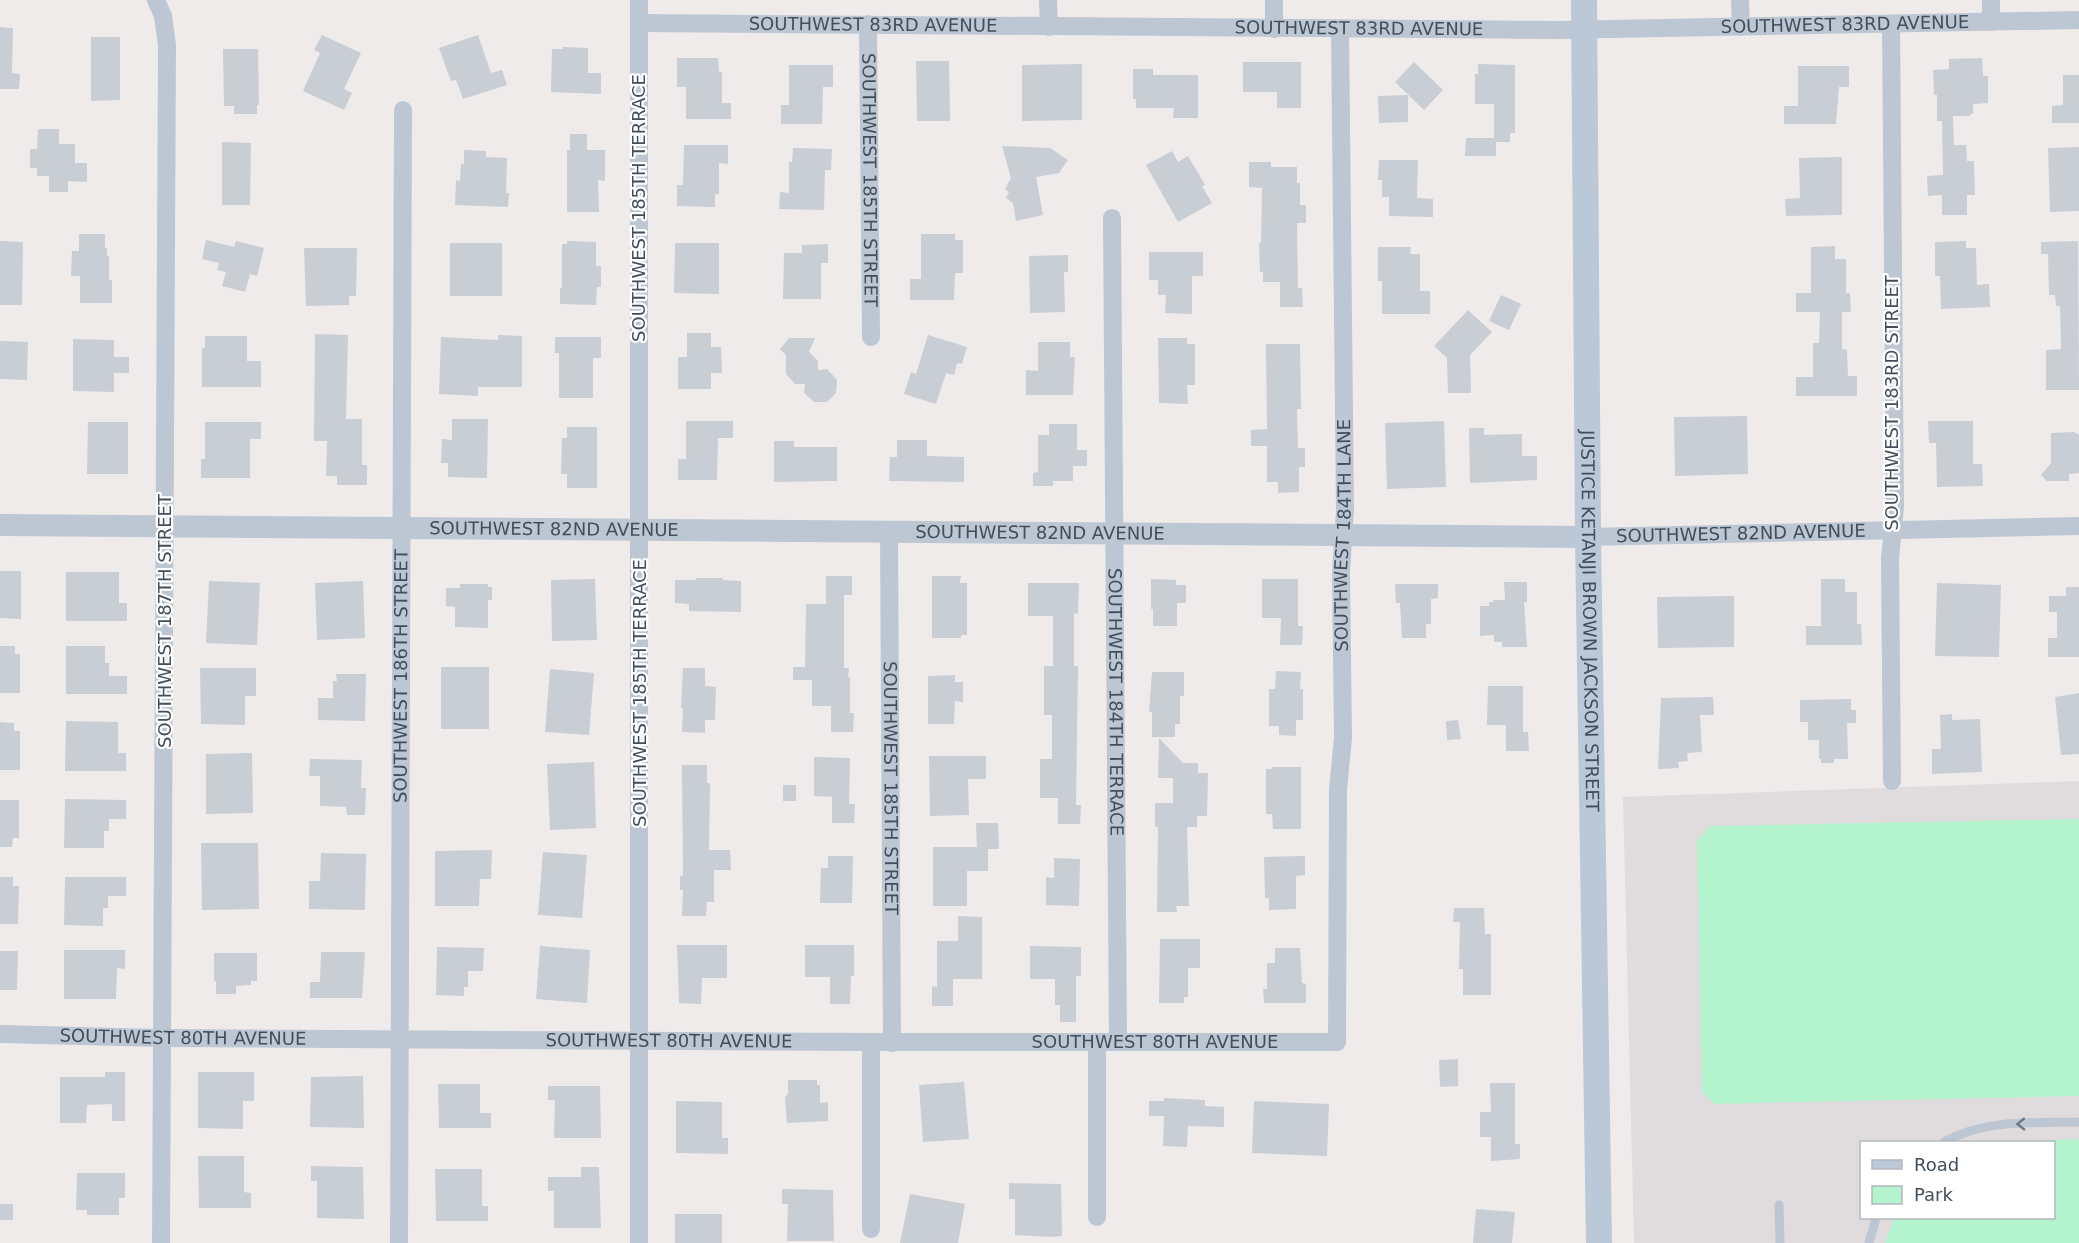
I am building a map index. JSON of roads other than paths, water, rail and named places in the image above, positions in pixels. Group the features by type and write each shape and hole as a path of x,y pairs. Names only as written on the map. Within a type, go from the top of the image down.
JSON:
{"main road":[{"name":"JUSTICE KETANJI BROWN JACKSON STREET","path":"1584,0 1588,537 1599,1243"}],"street":[{"name":"SOUTHWEST 187TH STREET","path":"156,0 163,16 167,45 161,1243"},
{"name":"SOUTHWEST 185TH TERRACE","path":"639,0 639,1243"},
{"path":"1048,0 1048,27"},
{"path":"1274,0 1274,29"},
{"path":"1740,0 1741,27"},
{"path":"1991,0 1991,22"},
{"name":"SOUTHWEST 83RD AVENUE","path":"639,23 1585,30 2079,20"},
{"name":"SOUTHWEST 185TH STREET","path":"868,24 871,337"},
{"name":"SOUTHWEST 183RD STREET","path":"1891,24 1895,495 1890,558 1892,781"},
{"name":"SOUTHWEST 184TH LANE","path":"1337,1042 1338,789 1342,738 1341,572 1345,510 1340,29"},
{"name":"SOUTHWEST 186TH STREET","path":"399,1243 403,110"},
{"name":"SOUTHWEST 184TH TERRACE","path":"1112,218 1118,1042"},
{"name":"SOUTHWEST 82ND AVENUE","path":"0,525 1344,537 1588,537 1893,532 2079,526"},
{"name":"SOUTHWEST 185TH STREET","path":"889,533 892,1043"},
{"name":"SOUTHWEST 80TH AVENUE","path":"0,1034 162,1038 892,1043 1337,1042"},
{"path":"871,1042 871,1229"},
{"path":"1097,1043 1097,1216"}],"lane":[{"path":"1948,1141 1964,1133 1993,1125 2079,1122"},
{"path":"1779,1205 1780,1243"},
{"path":"1869,1243 1876,1219"}]}
